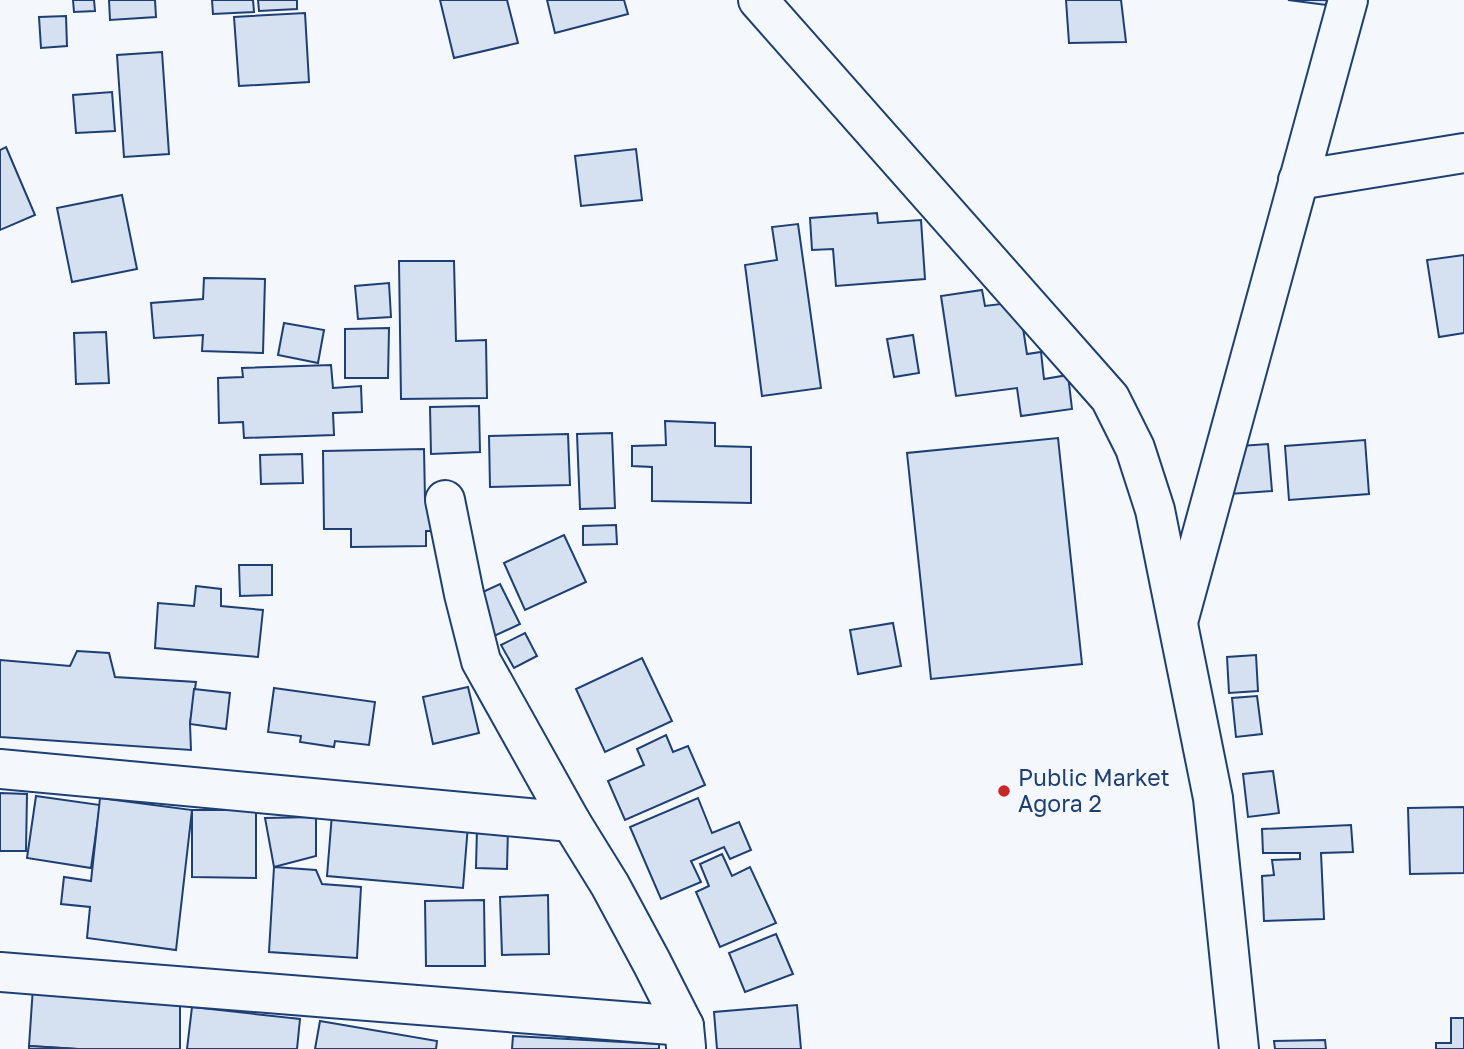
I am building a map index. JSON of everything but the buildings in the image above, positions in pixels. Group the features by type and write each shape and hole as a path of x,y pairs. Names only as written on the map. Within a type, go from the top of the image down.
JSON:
{"street":[{"path":"758,0 1110,398 1135,448 1155,510 1213,797 1239,1049"},
{"path":"1178,622 1348,0"},
{"path":"1298,180 1464,153"},
{"path":"445,500 481,662 571,822 610,885 685,1037"},
{"path":"0,769 571,822"},
{"path":"0,972 685,1037"}],"place":[{"name":"Public Market Agora 2","path":"1004,791"}]}
